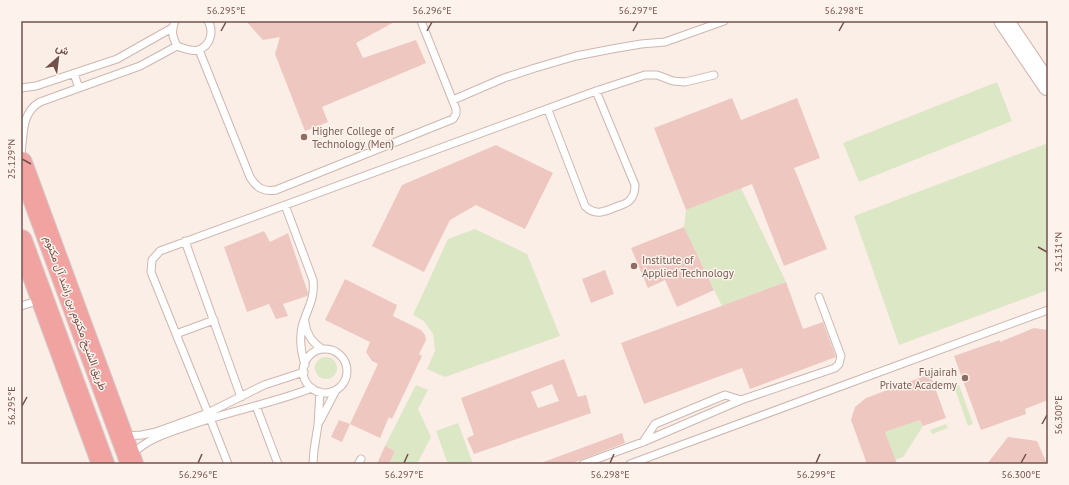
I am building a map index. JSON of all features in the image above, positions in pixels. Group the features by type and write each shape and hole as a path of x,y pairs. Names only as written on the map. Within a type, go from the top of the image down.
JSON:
{"highway":[{"name":"طريق الشيخ مكتوم بن راشد آل مكتوم","path":"21,163 131,460"},
{"path":"23,252 103,464"}],"street":[{"path":"1004,21 1048,86"}],"lane":[{"path":"173,24 172,36 177,46 188,50 199,50 206,46 210,39 212,30 208,21"},
{"path":"199,50 250,177 259,188 266,191 276,190 453,119 456,114 456,109 421,21"},
{"path":"453,100 504,78 576,56 612,48 664,42 724,21"},
{"path":"21,88 36,86 117,59 173,24"},
{"path":"21,153 26,117 33,106 40,102 140,66 177,46"},
{"path":"117,59 122,73"},
{"path":"74,74 79,88"},
{"path":"228,464 153,277 151,266 152,260 160,251 548,110 596,91 645,75 656,75 673,81 685,82 714,75"},
{"path":"548,110 585,206 594,212 604,212 631,200 634,195 635,185 596,91"},
{"path":"131,460 143,445 155,438 209,415 264,385 304,368 312,353 322,349 333,350 344,360 347,366 345,380 336,390 326,393 312,388 305,378 304,368 300,341 305,318 312,302 313,280 286,205"},
{"path":"185,241 241,397"},
{"path":"583,464 643,442 741,400 835,368 839,364 841,356 819,297"},
{"path":"21,306 42,299"},
{"path":"630,464 1048,310"},
{"path":"305,318 311,340 322,349"},
{"path":"176,334 214,320"},
{"path":"121,435 135,436 149,434 209,415 256,406 312,388"},
{"path":"318,425 336,390"},
{"path":"313,464 318,425 320,392"},
{"path":"643,442 655,424 725,395 741,400"},
{"path":"256,406 278,464"}],"green space":[{"path":"997,82 1012,121 859,182 843,143"},
{"path":"1048,143 1048,290 899,345 854,216"},
{"path":"741,188 786,282 722,306 684,227 686,210"},
{"path":"475,229 527,254 560,336 445,377 427,369 435,351 433,334 424,321 413,315 448,239"},
{"path":"326,357 334,360 337,368 334,376 326,379 318,376 315,368 318,360"},
{"path":"416,385 428,390 418,409 431,437 417,464 389,464 395,451 385,446"},
{"path":"959,385 973,424 968,426 954,386"},
{"path":"920,420 923,426 903,457 895,460 885,432"},
{"path":"458,423 473,464 448,464 436,431"},
{"path":"946,424 948,428 932,434 930,430"}],"building":[{"path":"246,21 396,21 356,43 363,58 416,40 426,63 322,107 328,122 305,131 275,54 280,37 263,40"},
{"path":"732,98 741,120 797,98 820,158 794,168 827,249 784,266 752,184 686,210 654,128"},
{"path":"496,145 553,173 525,229 476,205 450,220 424,272 372,246 402,185"},
{"path":"684,227 714,290 677,307 665,280 648,288 631,248"},
{"path":"264,231 270,242 288,233 308,293 307,296 283,304 288,316 276,319 269,304 247,312 224,247"},
{"path":"605,270 614,294 591,303 582,279"},
{"path":"345,279 397,305 393,316 421,330 425,335 426,340 419,354 422,356 392,419 389,417 380,438 350,424 378,364 372,361 366,352 370,342 325,320"},
{"path":"786,282 803,329 823,322 836,357 750,389 742,368 644,404 621,343"},
{"path":"1034,328 1048,330 1048,400 1025,409 1026,414 981,430 954,356 1000,340 1000,342"},
{"path":"564,359 578,397 586,395 591,413 474,454 467,438 474,435 461,398","holes":["552,384 559,401 538,408 531,392"]},
{"path":"930,374 946,418 923,426 920,420 885,432 897,464 867,464 851,420 855,407 866,398"},
{"path":"339,420 350,424 342,442 331,437"},
{"path":"622,433 625,443 570,464 541,464 541,463"},
{"path":"1008,437 1037,441 1047,464 987,464"},
{"path":"385,446 395,451 389,464 377,464"}],"place":[{"name":"Higher College of Technology (Men)","path":"304,137"},
{"name":"Institute of Applied Technology","path":"634,266"},
{"name":"Fujairah Private Academy","path":"965,378"}]}
